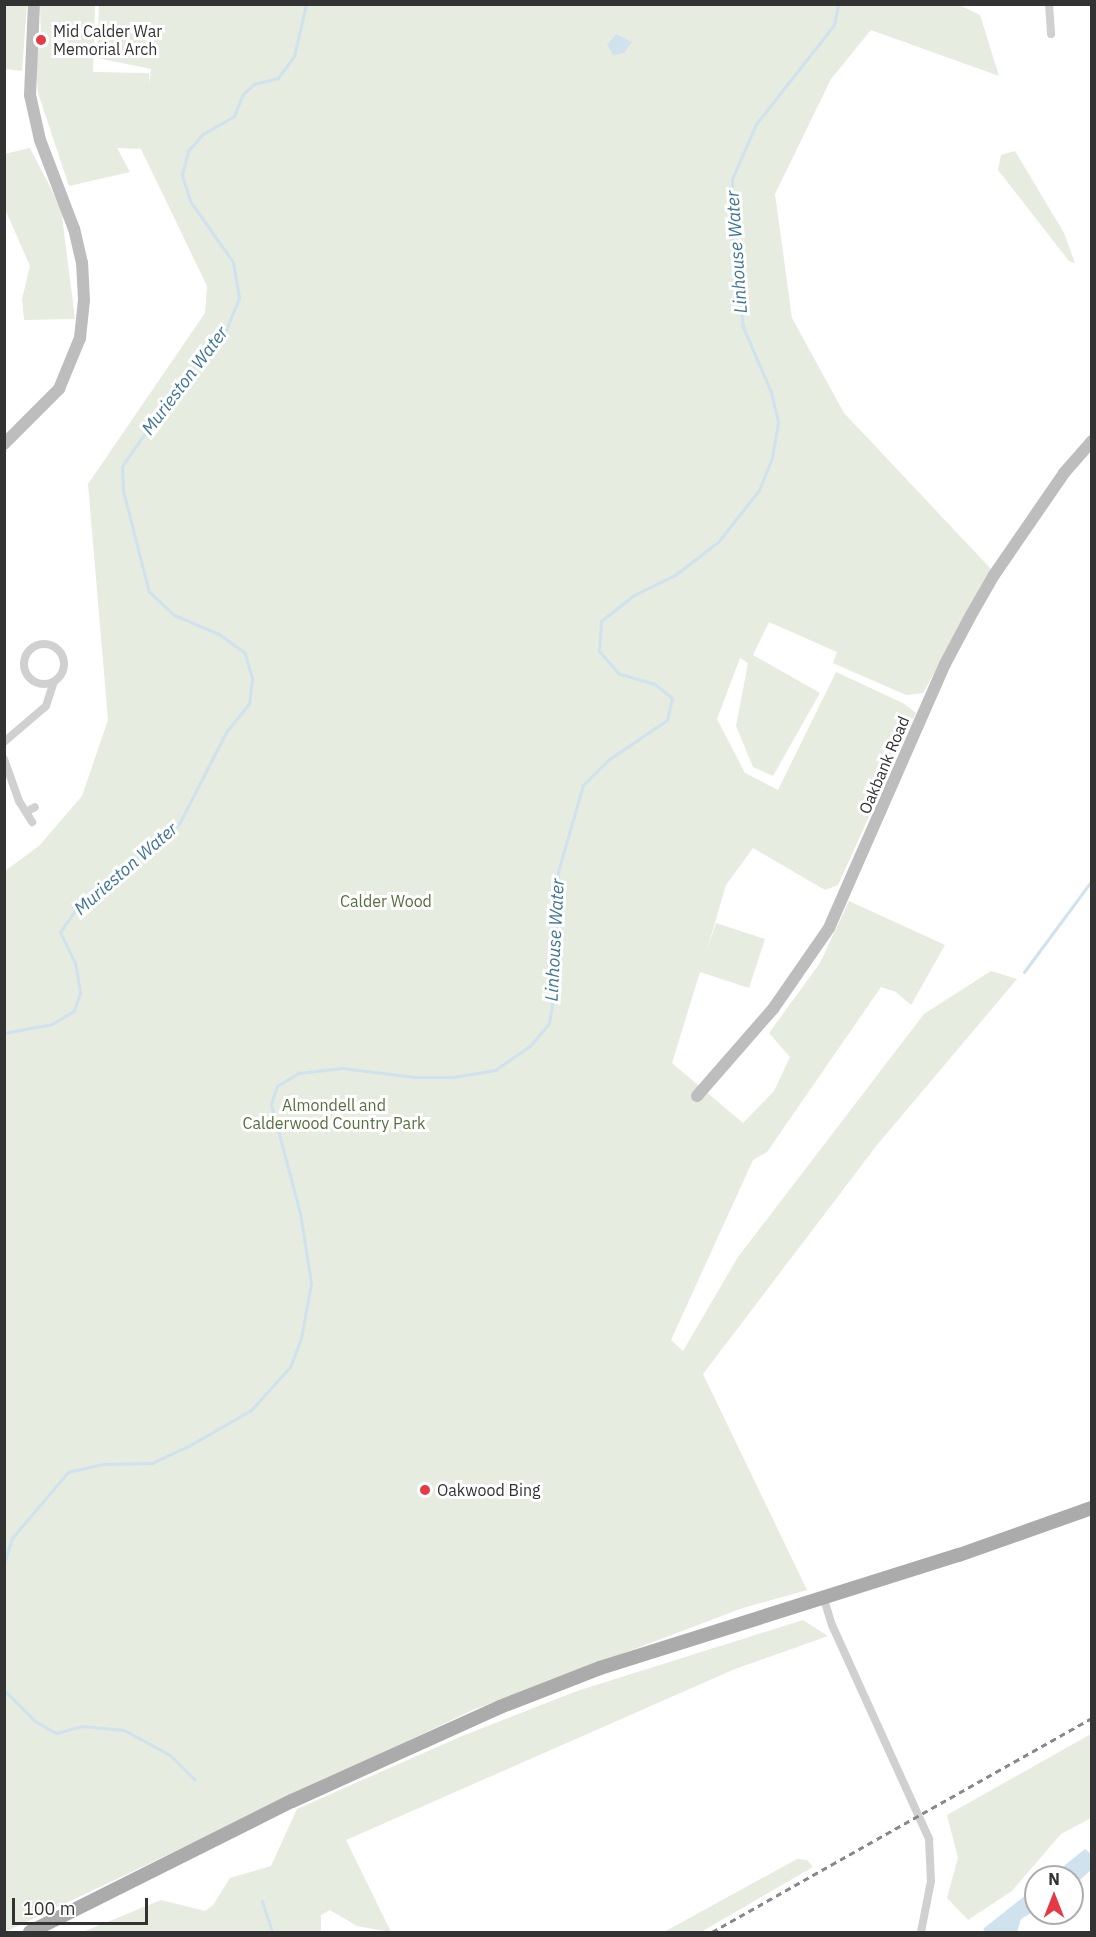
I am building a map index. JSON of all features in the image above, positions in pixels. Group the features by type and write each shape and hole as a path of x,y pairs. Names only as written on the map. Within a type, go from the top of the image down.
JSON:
{"main road":[{"path":"30,1932 292,1801 500,1707 600,1668 959,1555 1092,1508"}],"street":[{"path":"4,444 59,389 80,338 82,264 74,229 40,140 29,70 34,4"},
{"path":"1049,4 1051,34"},
{"name":"Oakbank Road","path":"696,1096 773,1009 829,928 963,631 994,575 1064,473 1092,441"},
{"path":"4,742 46,706 54,682 64,671 61,651 48,644 34,646 24,660 25,672 35,682 54,682"},
{"path":"4,759 32,822"},
{"path":"26,812 35,807"},
{"path":"823,1596 832,1625 929,1839 932,1881 921,1932"}],"green space":[{"name":"Almondell and Calderwood Country Park","path":"957,4 980,15 999,76 871,30 831,79 775,194 792,318 844,413 991,569 923,693 906,695 833,663 837,652 769,622 753,655 820,693 773,776 753,767 736,726 748,663 740,658 717,719 745,773 778,790 836,672 903,703 916,713 838,885 825,890 753,848 726,885 706,953 716,923 765,939 749,988 700,972 672,1063 743,1123 774,1091 790,1057 769,1033 820,963 849,901 945,945 911,1005 896,992 881,987 767,1152 753,1160 671,1340 683,1351 738,1257 924,1014 991,971 1017,979 877,1145 703,1374 807,1590 743,1608 473,1710 5,1932 5,871 39,846 82,796 108,720 88,484 205,313 207,286 141,149 117,148 130,172 69,186 38,93 35,60 41,40 40,5 95,5 93,72 149,73 149,84 151,69 97,58 99,5"},
{"path":"4,5 27,5 22,71 5,69"},
{"path":"30,148 61,208 75,319 24,320 22,299 30,266 5,209 4,154"},
{"path":"1015,151 1064,233 1075,263 1069,261 998,170 1001,155"},
{"path":"803,1620 828,1636 735,1669 346,1840 391,1932 357,1926 330,1910 321,1915 321,1932 83,1932 161,1900 205,1911 213,1905 230,1878 271,1866 297,1809 462,1736 577,1691"},
{"path":"1091,1734 1091,1818 1061,1834 1034,1865 1024,1865 1024,1877 1012,1891 968,1920 947,1898 958,1858 947,1815"},
{"path":"797,1859 807,1860 813,1867 701,1932 664,1932"}],"water":[{"path":"616,34 632,42 624,53 613,55 607,44"},
{"path":"1085,1849 1091,1854 1091,1870 1084,1876 1084,1865 1065,1865"},
{"path":"1024,1897 1024,1917 1021,1919 1017,1932 986,1932 983,1929"}],"waterway":[{"name":"Murieston Water","path":"4,1033 52,1024 74,1011 80,993 75,963 60,932 78,906 179,824 226,732 249,704 252,678 245,653 219,634 174,615 149,592 123,491 122,466 178,386 226,330 239,297 233,262 190,201 182,174 188,151 203,134 234,116 243,94 254,84 278,78 294,56 306,4"},
{"name":"Linhouse Water","path":"4,1563 12,1538 68,1472 103,1464 152,1463 187,1447 251,1410 290,1367 301,1338 311,1283 300,1213 271,1104 277,1086 299,1073 342,1068 414,1077 453,1077 495,1070 530,1046 549,1023 556,980 558,872 583,785 608,760 667,720 672,698 655,684 619,674 599,651 601,621 634,595 675,575 718,542 759,490 772,457 778,422 771,392 743,327 733,245 732,179 756,124 834,25 838,4"},
{"path":"1024,972 1092,880"},
{"name":"Linhouse Water","path":"4,1690 35,1721 56,1733 82,1726 124,1730 170,1755 195,1780"},
{"name":"Linhouse Water","path":"262,1901 272,1932"}],"railway":[{"path":"712,1932 1092,1718"}],"place":[{"name":"Mid Calder War Memorial Arch","path":"41,40"},
{"name":"Oakwood Bing","path":"425,1490"}],"park label":[{"name":"Calder Wood","path":"386,901"}]}
